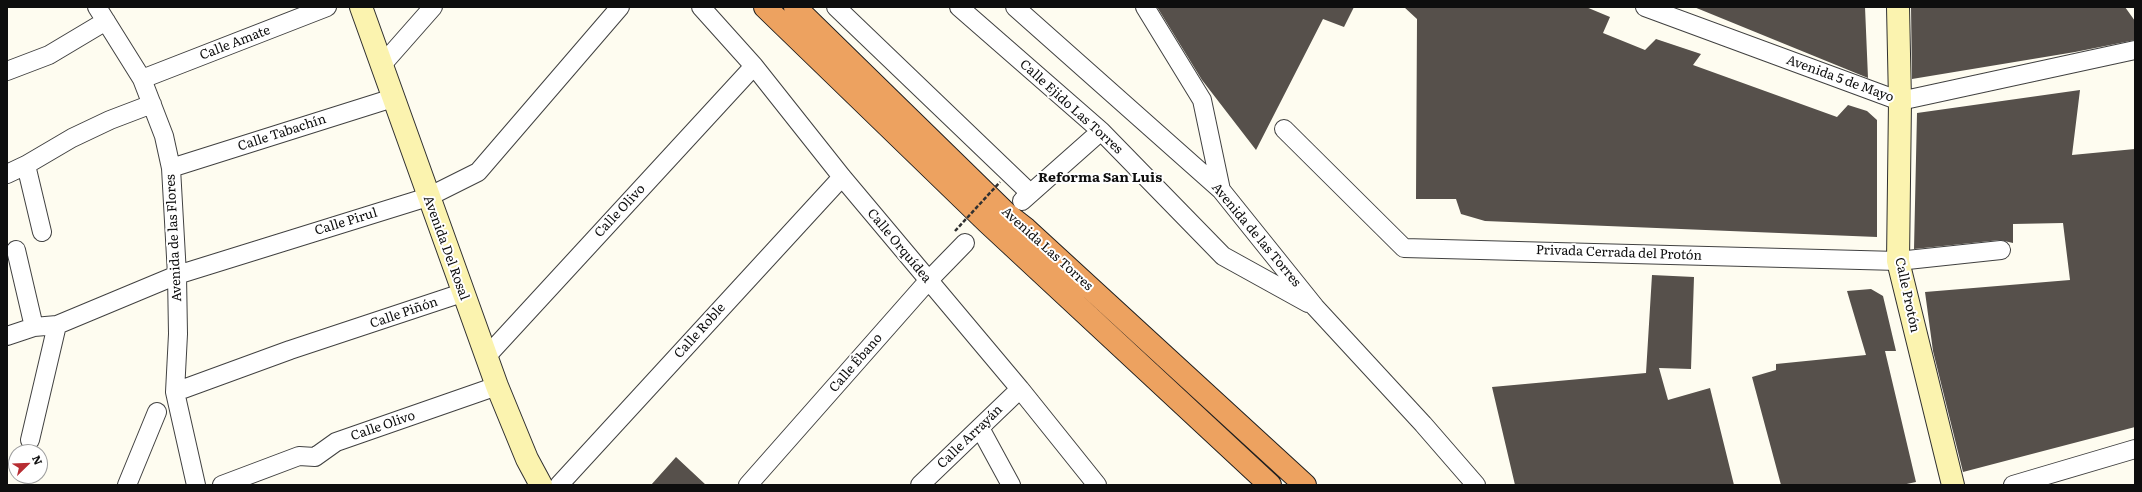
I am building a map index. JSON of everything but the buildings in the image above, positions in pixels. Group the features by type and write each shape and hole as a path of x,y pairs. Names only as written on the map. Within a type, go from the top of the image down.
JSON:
{"highway":[{"name":"Avenida Las Torres","path":"765,7 987,222 1270,485"},
{"name":"Avenida Las Torres","path":"795,7 1008,215 1026,229 1305,485"}],"street":[{"name":"Calle Amate","path":"142,79 327,7"},
{"name":"Avenida Del Rosal","path":"361,7 486,357 527,459 541,485"},
{"path":"381,66 433,7"},
{"name":"Calle Pirul","path":"7,336 34,327 56,325 177,275 428,197 478,172 620,7"},
{"name":"Calle Orquídea","path":"701,7 754,66 842,177 1020,389 1097,485"},
{"path":"836,7 1026,197 1101,132"},
{"name":"Calle Ejido Las Torres","path":"959,7 1101,132 1223,256 1315,308"},
{"name":"Avenida de las Torres","path":"1015,7 1221,190 1315,308 1423,424 1476,485"},
{"path":"1145,7 1202,100 1221,190"},
{"name":"Avenida 5 de Mayo","path":"1645,7 1900,101 2135,50"},
{"name":"Calle Protón","path":"1898,7 1900,101 1898,261 1953,485"},
{"name":"Avenida de las Flores","path":"101,14 142,79 164,136 171,168 177,275 178,334 175,392 196,485"},
{"path":"7,71 49,54 101,14"},
{"name":"Calle Olivo","path":"486,357 754,66"},
{"name":"Calle Tabachín","path":"171,168 393,98"},
{"path":"7,174 26,166 72,138 110,120 152,104"},
{"name":"Privada Cerrada del Protón","path":"1284,129 1404,248 1898,261 2001,250"},
{"path":"26,166 42,232"},
{"name":"Calle Roble","path":"559,485 842,177"},
{"name":"Calle Ébano","path":"748,485 928,281 960,237"},
{"path":"16,250 34,327"},
{"name":"Calle Piñón","path":"175,392 290,350 346,333 462,293"},
{"path":"30,440 56,325"},
{"name":"Calle Olivo","path":"222,485 299,456 315,457 336,442 497,386"},
{"name":"Calle Arrayán","path":"920,485 1020,389"},
{"path":"127,485 157,412"},
{"path":"980,428 1011,485"},
{"path":"2013,485 2135,449"}],"path":[{"path":"960,237 1000,182"}],"district":[{"name":"Reforma San Luis","path":"1100,178"}]}
